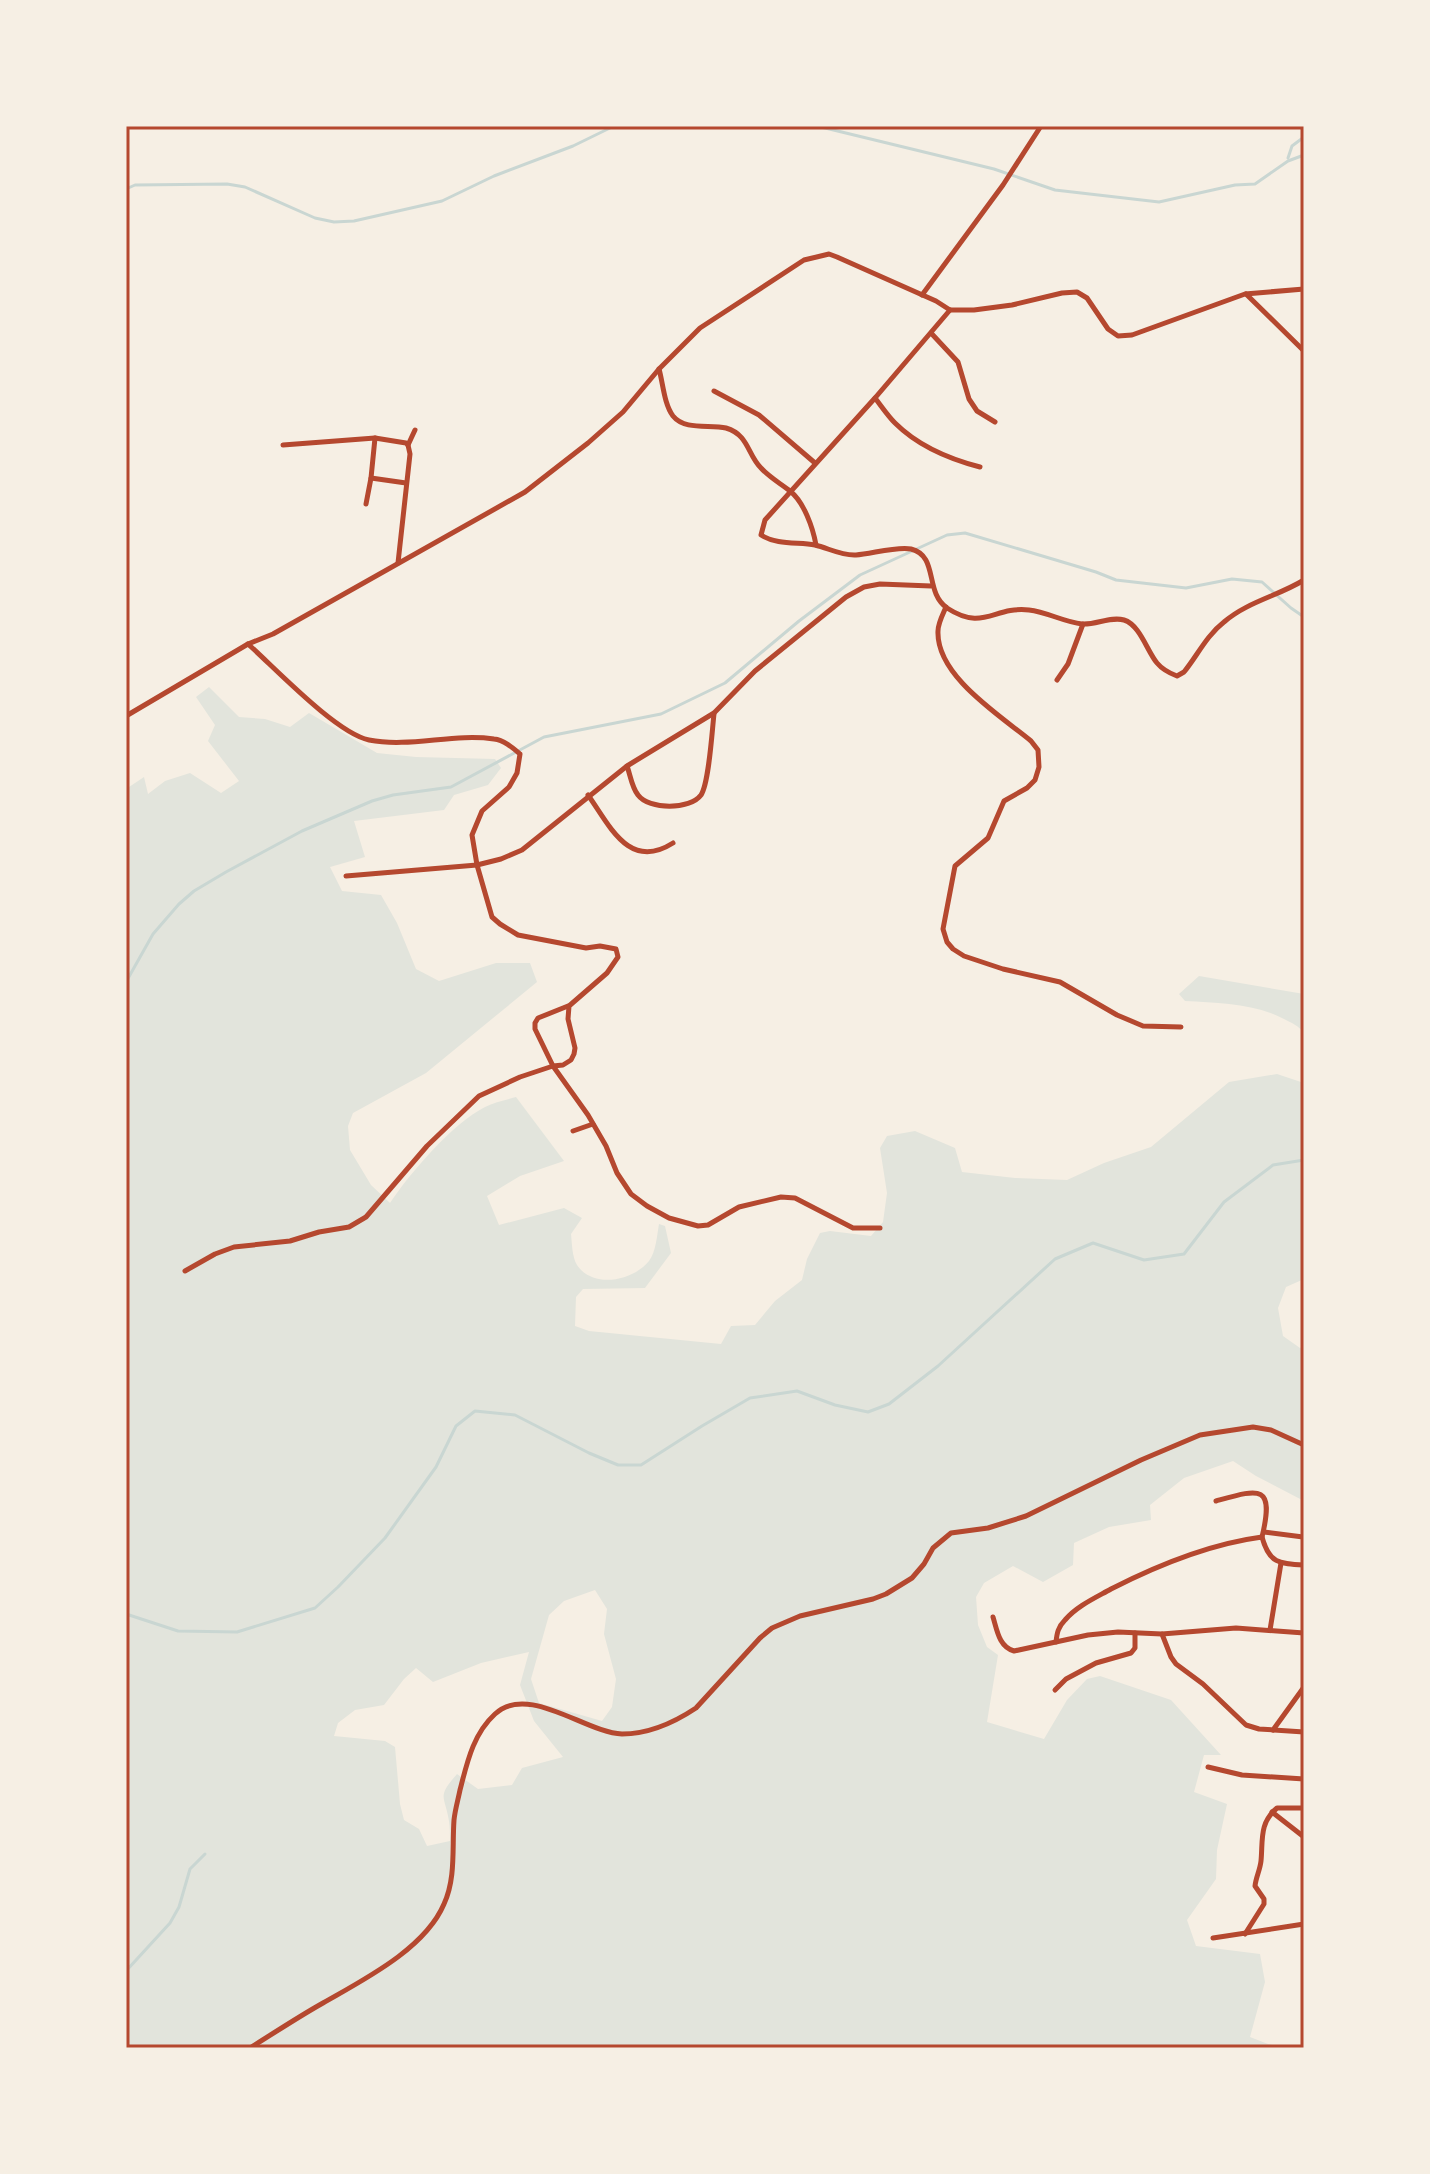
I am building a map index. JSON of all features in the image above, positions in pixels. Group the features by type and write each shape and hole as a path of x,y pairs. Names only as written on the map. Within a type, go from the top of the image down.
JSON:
{"street":[{"path":"922,295 1003,185 1041,126"},
{"path":"126,716 248,644 273,634 525,492 623,412 659,369 700,328 804,260 829,254 950,310 987,308 1077,292 1087,298 1108,329 1118,336 1132,335 1245,294 1304,289"},
{"path":"1245,294 1304,351"},
{"path":"950,310 765,520 761,535 768,540 816,545 853,555 909,549 926,559 931,586 937,598 946,607 976,619 1006,610 1029,610 1083,624 1119,619 1128,621 1158,665 1177,676 1184,672 1222,623 1245,607 1304,580"},
{"path":"931,333 958,362 969,399 977,411 995,422"},
{"path":"659,369 673,416 693,426 727,428 748,444 759,467 792,492 808,521 816,545"},
{"path":"714,391 759,415 815,463"},
{"path":"875,398 895,423 926,446 959,462 980,467"},
{"path":"398,563 410,454 408,445 415,430"},
{"path":"283,445 375,438 402,441 408,445"},
{"path":"366,504 375,438"},
{"path":"371,478 406,483"},
{"path":"346,876 477,865 522,850 627,766 714,713 755,671 846,597 864,587 880,584 931,586"},
{"path":"946,607 938,630 941,649 951,668 969,690 1031,741 1038,750 1039,767 1035,780 1027,788 1004,801 988,838 955,866 943,929 947,942 964,956 1060,982 1117,1015 1143,1026 1181,1027"},
{"path":"1057,680 1068,664 1083,624"},
{"path":"248,644 348,732 367,740 497,739 520,754 517,773 509,787 482,811 477,821 472,835 477,865 492,917 507,929 518,935 586,948 600,946 616,949 618,957 614,965 569,1006 538,1018 535,1029 553,1066 593,1124 631,1194 669,1218 698,1226 708,1225 739,1207 781,1197 795,1198 853,1228 880,1228"},
{"path":"627,766 638,796 665,807 688,804 701,795 706,781 714,713"},
{"path":"588,795 626,846 647,852 660,851 673,843"},
{"path":"185,1271 234,1247 290,1241 359,1223 427,1146 479,1096 571,1060 574,1054 569,1006"},
{"path":"573,1131 593,1124"},
{"path":"250,2048 377,1973 432,1925 444,1906 451,1885 454,1818 468,1757 496,1712 510,1706 529,1705 620,1734 652,1728 678,1719 696,1708 772,1628 819,1610 886,1594 912,1578 933,1548 951,1533 988,1528 1026,1516 1200,1435 1253,1427 1271,1430 1304,1445"},
{"path":"1216,1501 1244,1493 1257,1493 1264,1497 1268,1504 1263,1534 1266,1552 1281,1563 1304,1565"},
{"path":"1056,1642 1063,1621 1081,1605 1156,1568 1263,1534 1303,1537"},
{"path":"1270,1630 1281,1563"},
{"path":"993,1617 1003,1644 1014,1651 1088,1635 1118,1632 1162,1634 1213,1628 1304,1633"},
{"path":"1055,1690 1066,1679 1096,1663 1131,1653 1135,1648 1135,1633"},
{"path":"1162,1634 1176,1664 1203,1684 1246,1725 1259,1729 1304,1732"},
{"path":"1273,1730 1304,1687"},
{"path":"1208,1767 1242,1775 1304,1779"},
{"path":"1245,1934 1264,1904 1255,1886 1261,1859 1262,1829 1277,1808 1304,1808"},
{"path":"1272,1812 1304,1837"},
{"path":"1213,1938 1304,1924"}],"shaded area":[{"path":"209,687 239,717 265,719 290,727 309,713 377,753 495,759 501,768 488,785 454,795 444,810 354,821 365,857 330,867 342,891 381,895 397,923 416,969 439,981 496,963 530,963 537,982 426,1073 353,1113 348,1126 350,1150 371,1185 390,1203 420,1164 459,1125 489,1105 516,1097 564,1161 520,1176 487,1196 499,1225 564,1208 582,1218 571,1234 577,1265 584,1273 603,1280 623,1277 642,1268 653,1253 659,1224 665,1226 671,1253 645,1288 583,1289 576,1297 575,1326 589,1331 721,1344 731,1326 755,1325 775,1301 802,1280 807,1259 820,1233 830,1231 871,1236 883,1222 887,1193 880,1148 887,1136 915,1131 955,1148 962,1172 1067,1180 1151,1147 1229,1082 1277,1074 1304,1083 1304,1279 1286,1287 1278,1308 1283,1336 1300,1348 1304,1345 1304,1501 1233,1461 1184,1478 1150,1505 1151,1520 1109,1527 1074,1543 1073,1565 1043,1582 1013,1566 984,1583 976,1597 978,1625 987,1647 998,1655 987,1722 1044,1739 1067,1700 1087,1679 1100,1676 1171,1700 1221,1755 1204,1755 1194,1792 1227,1804 1217,1850 1216,1879 1187,1920 1196,1946 1260,1954 1265,1982 1250,2037 1287,2048 126,2048 126,789 144,777 148,794 165,781 190,773 221,793 239,781 208,741 215,725 196,697","holes":["595,1590 607,1609 604,1634 616,1679 612,1707 602,1721 539,1703 531,1679 549,1615 564,1601","529,1652 520,1685 534,1721 563,1757 522,1768 512,1785 478,1789 457,1774 444,1793 450,1841 427,1846 419,1829 404,1820 395,1747 385,1741 334,1736 338,1723 355,1710 384,1705 416,1668 433,1682 481,1663"]},
{"path":"1199,976 1304,994 1304,1033 1293,1023 1260,1010 1185,1001 1179,994"}],"waterway":[{"path":"126,189 135,185 227,184 245,187 315,218 334,222 354,221 442,201 614,126"},
{"path":"817,126 994,169 1055,190 1159,202 1235,185 1255,184 1288,161 1304,155"},
{"path":"1288,158 1292,146 1304,137"},
{"path":"126,982 153,934 179,904 226,872 302,831 372,801 451,787 544,737 661,714 725,683 860,575 947,535 965,533 1116,580 1186,588 1232,579 1262,582 1304,617"},
{"path":"126,1614 178,1631 237,1632 315,1608 385,1538 436,1467 456,1426 475,1411 515,1415 618,1465 641,1465 750,1398 797,1391 835,1405 868,1412 889,1404 938,1366 1055,1259 1093,1243 1144,1260 1184,1254 1224,1202 1273,1165 1304,1160"},
{"path":"126,1971 170,1923 179,1907 190,1869 205,1854"}]}
